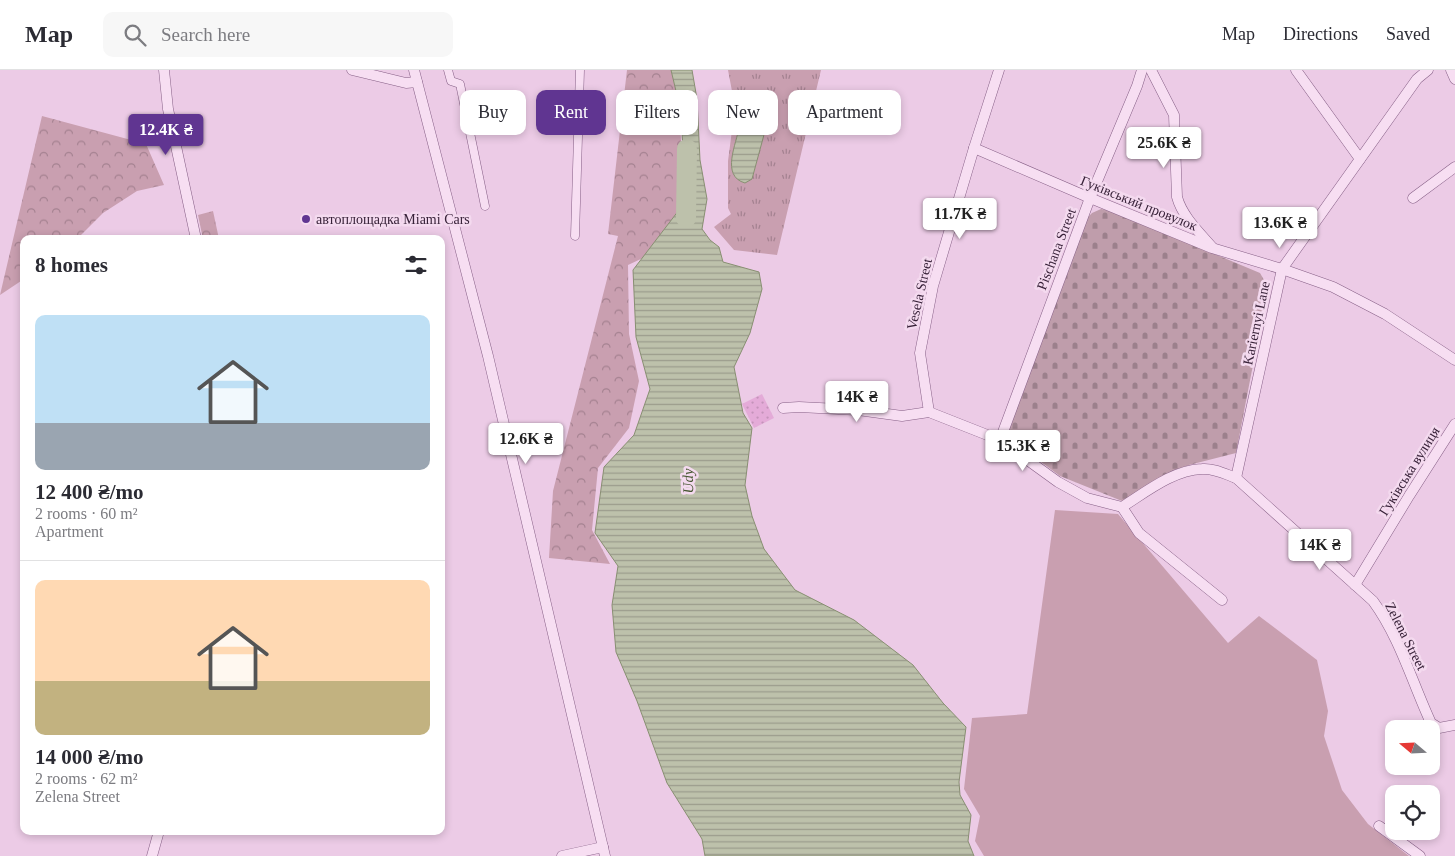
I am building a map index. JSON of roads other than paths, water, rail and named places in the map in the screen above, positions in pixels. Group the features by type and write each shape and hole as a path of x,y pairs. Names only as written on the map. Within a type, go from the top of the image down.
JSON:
{"street":[{"path":"164,70 168,109 195,235"},
{"path":"352,70 406,83 417,82"},
{"path":"414,70 474,301 604,852 562,856"},
{"path":"448,70 451,81 460,84 485,206"},
{"path":"576,236 580,70"},
{"name":"Vesela Street","path":"929,412 920,353 933,286 999,70"},
{"name":"Pischana Street","path":"1000,440 1090,198 1142,70"},
{"path":"1151,70 1174,116 1177,197 1179,204 1186,216 1212,248"},
{"path":"1296,70 1360,159"},
{"name":"Kariernyi Lane","path":"1236,478 1282,269 1417,79 1428,70"},
{"path":"1451,70 1455,79"},
{"name":"Гуківський провулок","path":"974,148 1212,248 1282,269 1344,292 1384,314 1455,360"},
{"path":"1413,198 1455,167"},
{"path":"783,408 858,410 902,416 929,412 1000,440 1058,482 1087,498 1122,506 1139,533 1222,600"},
{"name":"Гуківська вулиця","path":"1354,585 1455,424"},
{"name":"Zelena Street","path":"1122,506 1173,476 1187,471 1203,469 1220,472 1236,478 1373,601 1385,618 1402,652 1431,723 1439,728 1455,725"},
{"path":"1379,826 1420,856"},
{"path":"152,856 158,835"}],"water":[{"path":"671,70 692,70 695,90 676,90"},
{"path":"698,119 700,160 707,199 702,229 710,240 719,247 723,262 759,272 762,289 750,333 734,367 743,413 752,428 745,485 752,516 764,549 795,590 854,620 913,665 943,703 966,727 959,782 960,795 971,815 968,841 974,856 705,856 702,839 667,783 637,701 616,652 612,605 618,566 595,533 604,467 634,435 650,389 636,337 633,270 679,210 688,187 682,135 698,135"},
{"path":"737,135 764,135 752,179 745,183 737,179 733,174 732,158"}],"waterway":[{"name":"Udy","path":"686,218 687,149"}],"place":[{"name":"автоплощадка Miami Cars","path":"306,219"}]}
